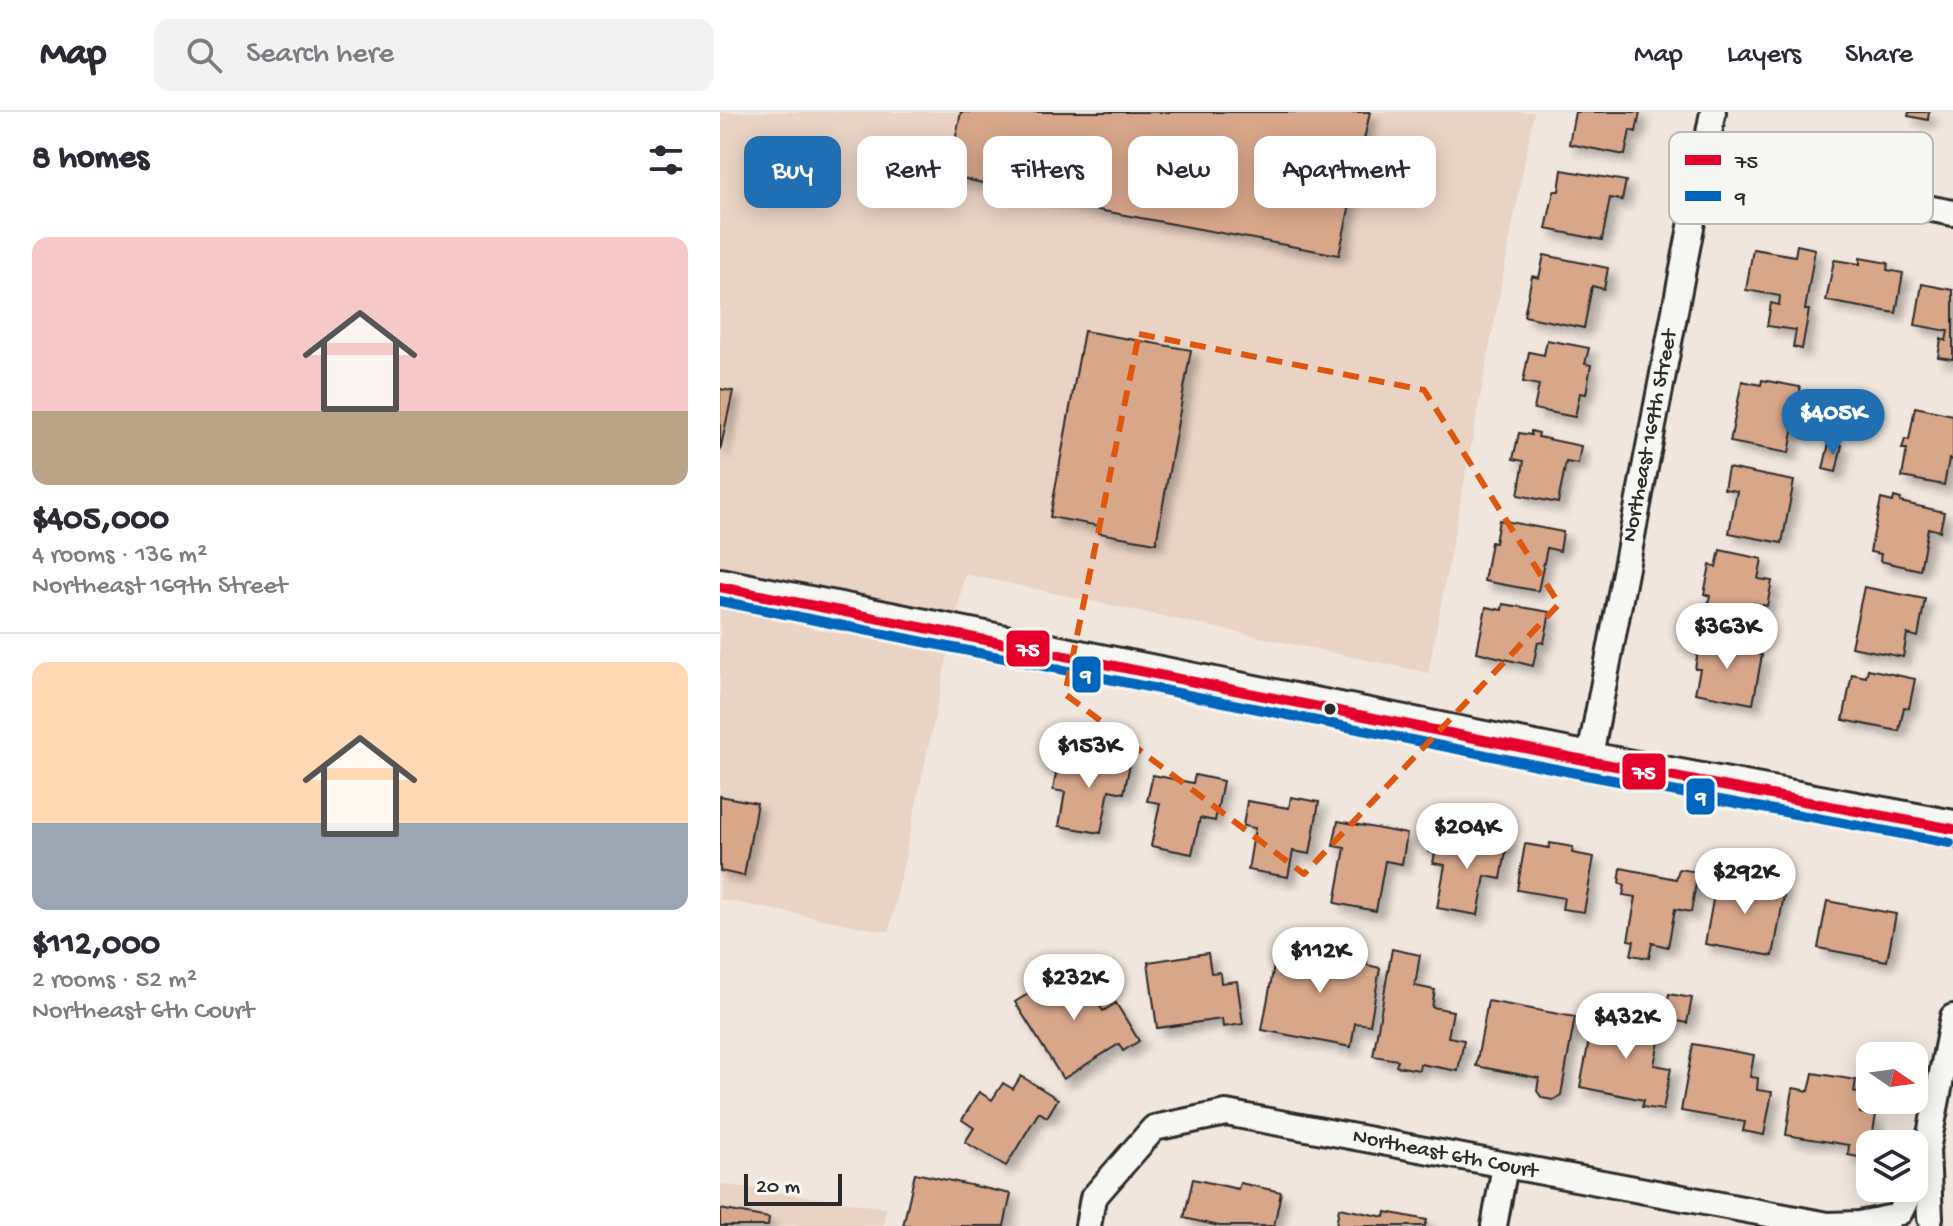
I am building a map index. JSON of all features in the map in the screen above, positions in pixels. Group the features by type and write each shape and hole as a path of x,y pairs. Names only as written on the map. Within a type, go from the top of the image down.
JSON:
{"main road":[{"path":"720,587 1589,761 1953,829"}],"street":[{"name":"Northeast 169th Street","path":"1709,132 1713,112"},
{"path":"1933,209 1953,213"},
{"name":"Northeast 169th Street","path":"1589,761 1692,224"},
{"path":"1928,1145 1953,1017"},
{"name":"Northeast 6th Court","path":"1088,1226 1093,1198 1154,1128 1226,1113 1830,1225 1890,1218"},
{"path":"1928,1162 1933,1222"},
{"path":"1494,1226 1505,1166"},
{"path":"1890,1218 1915,1210 1933,1222"}],"highlighted area":[{"path":"1139,334 1424,390 1559,604 1304,874 1065,694"}],"shaded area":[{"path":"720,112 1534,112 1428,673 965,574 889,932 720,899"},
{"path":"720,1184 886,1208 883,1226 720,1226"}],"building":[{"path":"961,112 1370,112 1365,136 1254,136 1254,208 1349,208 1339,255 1089,208 1112,208 1112,136 983,136 983,183 967,179 967,136 956,136"},
{"path":"1575,112 1640,112 1636,132 1630,130 1625,155 1569,144"},
{"path":"1909,112 1929,112 1928,120 1908,116"},
{"path":"1562,170 1626,181 1622,200 1610,198 1602,240 1546,229 1554,191 1559,191"},
{"path":"1797,245 1815,249 1802,349 1793,347 1796,330 1767,326 1771,303 1779,305 1780,296 1746,290 1753,249 1795,256"},
{"path":"1544,255 1608,268 1604,289 1592,286 1584,328 1524,316 1532,276 1539,278"},
{"path":"1860,258 1888,263 1887,270 1903,273 1896,313 1826,301 1834,260 1860,264"},
{"path":"1922,284 1953,290 1953,359 1938,357 1941,339 1946,341 1948,331 1915,325"},
{"path":"1084,331 1191,350 1156,543 1099,533 1100,526 1050,517"},
{"path":"1547,340 1589,348 1585,364 1591,365 1586,394 1580,393 1575,417 1534,409 1539,385 1523,382 1529,352 1544,355"},
{"path":"1762,380 1800,387 1800,393 1811,395 1805,428 1794,426 1789,453 1730,442 1742,381 1761,385"},
{"path":"720,389 733,391 720,451"},
{"path":"1915,407 1953,415 1953,460 1949,459 1944,485 1902,477 1907,449 1902,449 1905,439 1909,440"},
{"path":"1531,431 1539,433 1538,437 1581,446 1578,464 1566,462 1558,503 1518,495 1524,461 1513,459 1519,433 1531,435"},
{"path":"1829,443 1842,445 1836,472 1823,469"},
{"path":"1728,468 1794,481 1782,543 1729,533 1737,491 1724,489"},
{"path":"1894,497 1901,499 1900,502 1944,512 1940,531 1928,528 1920,570 1880,561 1881,554 1870,552 1881,499 1893,502"},
{"path":"1499,520 1563,532 1560,551 1547,548 1538,591 1484,581 1491,542 1495,543"},
{"path":"1720,550 1762,559 1758,579 1772,581 1767,606 1753,603 1748,628 1705,619 1710,596 1704,594 1710,565 1716,567"},
{"path":"1864,587 1925,599 1918,637 1907,634 1903,657 1851,647"},
{"path":"1503,604 1550,612 1544,643 1538,642 1533,666 1477,652 1486,607 1502,610"},
{"path":"1700,638 1747,646 1746,652 1762,655 1753,704 1695,693 1700,669 1695,669"},
{"path":"1868,669 1915,679 1909,708 1904,707 1899,731 1843,720 1852,674 1866,677"},
{"path":"1109,755 1131,759 1124,793 1109,790 1101,833 1059,826 1065,792 1053,790 1059,756 1107,764"},
{"path":"1153,775 1193,783 1195,775 1223,781 1215,821 1200,818 1192,854 1151,846 1160,803 1147,801"},
{"path":"720,796 757,803 744,876 720,871"},
{"path":"1291,797 1319,802 1310,854 1293,851 1288,877 1248,870 1255,828 1243,826 1247,801 1289,808"},
{"path":"1338,821 1407,834 1402,864 1385,861 1376,911 1335,903 1345,848 1333,846"},
{"path":"1431,836 1486,847 1488,837 1508,840 1501,879 1485,876 1478,915 1437,908 1445,865 1433,863 1435,853 1429,852"},
{"path":"1550,843 1573,847 1572,853 1594,857 1584,912 1562,909 1564,898 1517,890 1525,844 1549,848"},
{"path":"1621,868 1676,879 1679,869 1698,872 1691,912 1675,909 1668,947 1652,943 1649,958 1631,955 1634,941 1628,940 1636,897 1623,895 1625,885 1619,883"},
{"path":"1740,876 1763,880 1762,886 1785,890 1773,956 1705,944 1717,878 1739,882"},
{"path":"1827,901 1896,914 1887,961 1818,948"},
{"path":"1278,944 1367,961 1367,965 1380,968 1370,1025 1355,1023 1351,1047 1262,1030"},
{"path":"1392,949 1420,955 1415,986 1435,990 1432,1007 1453,1011 1448,1037 1464,1040 1458,1071 1420,1064 1419,1070 1396,1066 1398,1060 1373,1056"},
{"path":"1208,953 1211,973 1220,972 1221,983 1237,981 1243,1024 1223,1027 1222,1019 1157,1028 1148,962"},
{"path":"1074,965 1103,1011 1116,1003 1139,1041 1123,1051 1119,1044 1063,1079 1015,1002"},
{"path":"1669,994 1692,998 1687,1023 1664,1018"},
{"path":"1488,1001 1575,1017 1561,1095 1553,1100 1542,1098 1537,1091 1539,1078 1476,1066"},
{"path":"1594,1014 1662,1027 1654,1065 1671,1068 1663,1110 1642,1107 1644,1100 1580,1087"},
{"path":"1693,1044 1754,1055 1750,1077 1758,1078 1757,1090 1772,1092 1764,1135 1743,1131 1745,1122 1681,1111"},
{"path":"1813,1073 1856,1080 1856,1114 1876,1115 1873,1130 1856,1130 1856,1157 1848,1155 1849,1145 1786,1135 1793,1088 1809,1091"},
{"path":"1021,1076 1058,1099 1047,1117 1039,1112 1006,1166 965,1142 974,1128 962,1120 979,1092 992,1100 1003,1083 1013,1089"},
{"path":"915,1173 1011,1194 1004,1226 903,1226"},
{"path":"1193,1179 1238,1189 1240,1183 1281,1192 1274,1226 1219,1226 1184,1218"},
{"path":"1339,1208 1385,1217 1386,1212 1427,1220 1425,1226 1336,1226"},
{"path":"720,1209 769,1218 768,1226 720,1226"}],"transit line":[{"name":"75","path":"720,587 1589,761 1953,829"},
{"name":"9","path":"720,601 1586,775 1950,843"}]}
